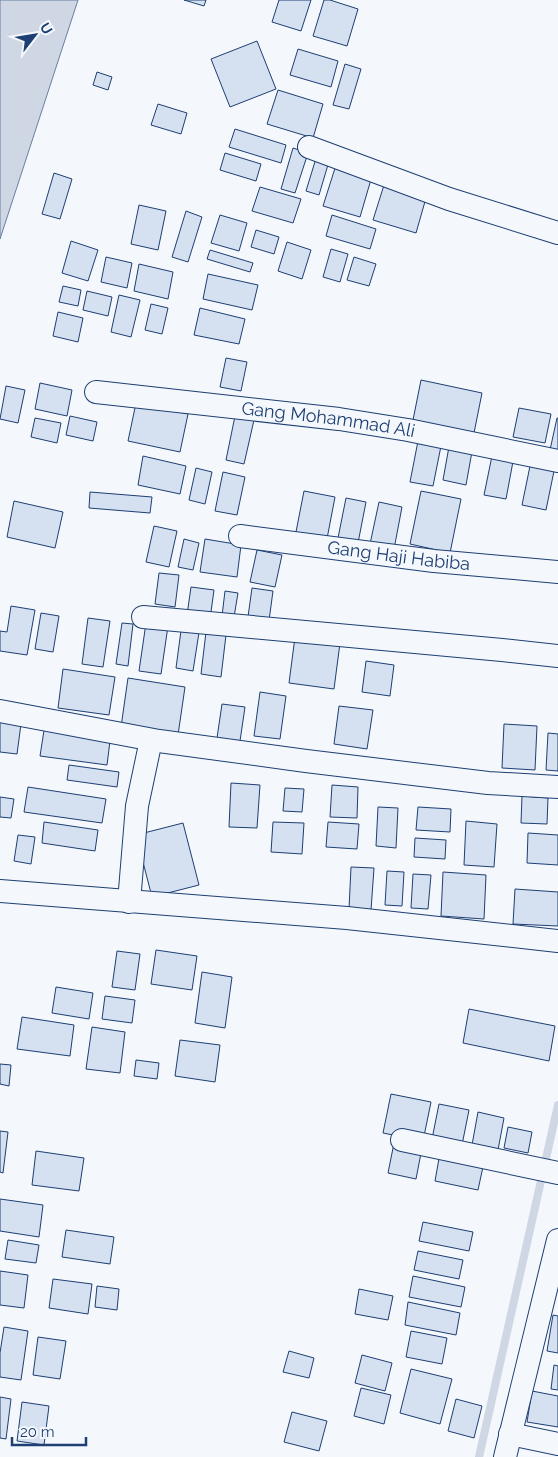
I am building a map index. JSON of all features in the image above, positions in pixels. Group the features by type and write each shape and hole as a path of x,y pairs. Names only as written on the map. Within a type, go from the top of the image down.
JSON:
{"street":[{"path":"309,147 449,199 558,233"},
{"name":"Gang Mohammad Ali","path":"96,392 338,419 408,430 558,461"},
{"name":"Gang Haji Habiba","path":"240,536 434,561 558,572"},
{"path":"143,618 558,656"},
{"path":"0,711 114,731 151,740 306,761 488,783 558,786"},
{"path":"129,902 137,806 151,740"},
{"path":"0,891 347,918 558,941"},
{"path":"402,1140 558,1173"},
{"path":"505,1457 510,1434 551,1300 558,1240"},
{"path":"510,1434 558,1444"}],"shaded area":[{"path":"0,0 78,0 0,239"}],"building":[{"path":"184,0 206,0 204,6"},
{"path":"279,0 311,0 301,31 272,22"},
{"path":"324,0 330,0 358,9 347,46 313,36"},
{"path":"257,41 276,89 230,107 211,59"},
{"path":"298,49 338,61 331,87 290,75"},
{"path":"345,64 361,69 349,109 333,105"},
{"path":"97,72 112,77 108,90 93,85"},
{"path":"278,90 323,104 313,138 267,124"},
{"path":"158,104 187,113 181,134 151,125"},
{"path":"235,129 286,145 281,163 229,147"},
{"path":"293,148 308,153 295,193 281,189"},
{"path":"225,153 261,164 256,181 220,170"},
{"path":"317,155 330,158 319,195 306,191"},
{"path":"336,165 372,176 360,217 323,206"},
{"path":"54,173 72,179 60,219 42,214"},
{"path":"384,185 426,198 416,233 373,220"},
{"path":"260,187 301,199 293,223 252,211"},
{"path":"139,205 166,211 158,250 131,244"},
{"path":"186,211 202,217 188,262 172,257"},
{"path":"220,215 247,223 239,251 211,243"},
{"path":"332,215 376,229 370,249 326,236"},
{"path":"256,230 279,237 274,254 251,247"},
{"path":"71,241 98,250 88,281 62,273"},
{"path":"287,242 311,250 302,279 278,271"},
{"path":"331,249 348,254 340,282 323,277"},
{"path":"210,250 253,263 250,272 207,259"},
{"path":"106,257 132,263 127,288 101,282"},
{"path":"354,257 376,264 369,286 347,280"},
{"path":"139,264 173,272 168,299 134,291"},
{"path":"208,274 258,285 252,310 203,299"},
{"path":"63,286 81,290 78,306 59,302"},
{"path":"87,291 112,297 108,316 83,310"},
{"path":"119,295 140,300 131,337 111,332"},
{"path":"151,304 168,308 162,334 145,330"},
{"path":"200,308 245,319 239,344 194,335"},
{"path":"58,312 83,318 78,342 53,336"},
{"path":"226,358 247,362 241,391 220,387"},
{"path":"421,380 482,393 474,433 413,420"},
{"path":"40,383 72,390 67,416 35,409"},
{"path":"6,386 25,390 18,423 0,419"},
{"path":"136,403 188,414 180,452 128,441"},
{"path":"519,408 551,414 545,443 513,437"},
{"path":"70,416 97,422 93,441 66,435"},
{"path":"235,416 254,420 244,464 226,460"},
{"path":"35,418 61,423 57,443 31,437"},
{"path":"558,418 558,452 550,450"},
{"path":"418,441 441,446 433,486 410,482"},
{"path":"450,441 473,446 466,485 443,480"},
{"path":"493,451 514,456 506,499 484,495"},
{"path":"143,456 186,466 180,494 138,485"},
{"path":"530,466 554,471 546,510 522,505"},
{"path":"196,468 212,472 205,504 189,500"},
{"path":"223,472 245,477 237,515 215,511"},
{"path":"304,491 335,497 326,544 295,537"},
{"path":"421,491 461,499 450,553 410,544"},
{"path":"90,492 152,497 150,513 89,508"},
{"path":"346,498 366,502 358,543 338,538"},
{"path":"14,501 63,512 55,548 7,537"},
{"path":"379,502 402,507 394,549 370,544"},
{"path":"154,526 177,531 169,567 146,562"},
{"path":"184,539 199,543 193,570 178,567"},
{"path":"205,539 241,545 237,577 200,572"},
{"path":"257,550 282,555 275,587 250,582"},
{"path":"159,573 179,575 175,607 155,604"},
{"path":"191,587 214,590 210,619 187,615"},
{"path":"252,588 273,591 268,628 247,624"},
{"path":"225,591 238,593 234,617 222,616"},
{"path":"11,606 35,610 27,655 0,651 0,631 7,632"},
{"path":"41,613 59,616 53,652 35,649"},
{"path":"88,618 110,621 103,667 82,664"},
{"path":"122,623 133,624 128,666 116,664"},
{"path":"146,623 168,626 161,674 139,671"},
{"path":"182,623 200,626 193,671 176,668"},
{"path":"206,632 226,635 221,677 201,674"},
{"path":"295,637 340,643 334,689 289,683"},
{"path":"366,661 394,665 390,696 362,692"},
{"path":"63,669 115,677 109,715 58,708"},
{"path":"128,678 185,687 178,735 121,727"},
{"path":"260,692 286,696 280,739 254,736"},
{"path":"222,704 245,707 240,741 217,738"},
{"path":"339,706 373,710 367,749 334,744"},
{"path":"0,721 21,724 17,754 0,752"},
{"path":"45,724 111,733 107,765 40,756"},
{"path":"504,724 537,726 535,770 502,768"},
{"path":"548,733 558,734 558,771 546,770"},
{"path":"69,765 119,772 117,787 67,780"},
{"path":"231,783 260,785 257,828 229,827"},
{"path":"332,785 358,787 357,818 330,817"},
{"path":"28,787 106,799 102,823 24,812"},
{"path":"285,788 304,789 302,812 283,811"},
{"path":"522,796 548,798 547,824 521,823"},
{"path":"0,797 14,799 11,818 0,817"},
{"path":"378,807 398,808 396,848 376,846"},
{"path":"418,807 451,809 450,832 416,830"},
{"path":"466,821 497,824 494,867 464,865"},
{"path":"44,822 98,830 95,851 42,843"},
{"path":"273,822 304,823 302,854 271,852"},
{"path":"328,822 359,824 357,849 326,847"},
{"path":"183,823 199,885 152,897 136,835"},
{"path":"528,833 558,835 558,865 527,863"},
{"path":"18,835 35,837 31,864 14,861"},
{"path":"415,838 446,840 445,859 414,857"},
{"path":"351,867 374,868 371,910 349,909"},
{"path":"387,871 404,872 402,906 385,905"},
{"path":"443,872 486,875 484,919 441,916"},
{"path":"413,874 431,875 428,909 411,908"},
{"path":"515,889 558,892 558,926 513,924"},
{"path":"156,950 197,956 192,990 151,984"},
{"path":"117,951 140,954 135,990 112,987"},
{"path":"202,972 232,977 225,1028 195,1023"},
{"path":"56,987 93,993 89,1019 52,1013"},
{"path":"105,996 135,1000 132,1023 102,1019"},
{"path":"469,1009 555,1026 549,1061 463,1043"},
{"path":"22,1017 74,1025 70,1056 17,1049"},
{"path":"92,1027 125,1032 120,1073 86,1069"},
{"path":"180,1040 220,1045 215,1082 175,1076"},
{"path":"136,1060 159,1063 157,1079 134,1076"},
{"path":"0,1064 11,1065 9,1086 0,1084"},
{"path":"391,1094 431,1102 423,1141 383,1133"},
{"path":"439,1104 469,1110 462,1145 432,1139"},
{"path":"478,1112 504,1118 498,1150 472,1145"},
{"path":"508,1127 532,1132 528,1153 504,1148"},
{"path":"0,1131 8,1132 3,1173 0,1172"},
{"path":"394,1143 422,1148 416,1179 388,1173"},
{"path":"36,1151 84,1158 79,1191 32,1185"},
{"path":"440,1153 484,1162 478,1190 435,1181"},
{"path":"0,1199 43,1205 39,1237 0,1231"},
{"path":"423,1222 473,1232 469,1251 419,1241"},
{"path":"66,1230 114,1237 110,1264 62,1257"},
{"path":"8,1240 39,1245 36,1263 5,1259"},
{"path":"418,1251 463,1260 459,1279 414,1270"},
{"path":"0,1271 28,1275 24,1308 0,1305"},
{"path":"413,1276 465,1287 461,1307 409,1297"},
{"path":"53,1279 92,1284 88,1314 49,1308"},
{"path":"97,1286 119,1289 117,1310 95,1307"},
{"path":"359,1289 393,1296 388,1320 355,1314"},
{"path":"408,1302 460,1313 456,1335 405,1325"},
{"path":"553,1315 558,1316 558,1353 547,1351"},
{"path":"4,1327 28,1331 21,1380 0,1377 0,1353"},
{"path":"411,1331 447,1338 442,1364 406,1357"},
{"path":"38,1337 66,1341 60,1379 33,1375"},
{"path":"289,1351 314,1358 309,1378 283,1372"},
{"path":"362,1355 392,1363 385,1391 355,1383"},
{"path":"554,1365 558,1366 558,1390 551,1389"},
{"path":"411,1369 452,1379 440,1424 400,1413"},
{"path":"361,1388 391,1395 384,1424 354,1416"},
{"path":"532,1391 558,1396 558,1427 527,1422"},
{"path":"0,1397 11,1399 6,1439 0,1438"},
{"path":"456,1399 482,1406 474,1438 448,1431"},
{"path":"22,1402 49,1406 44,1445 17,1441"},
{"path":"292,1412 327,1421 319,1451 284,1442"}],"waterway":[{"path":"479,1457 558,1105"}]}
